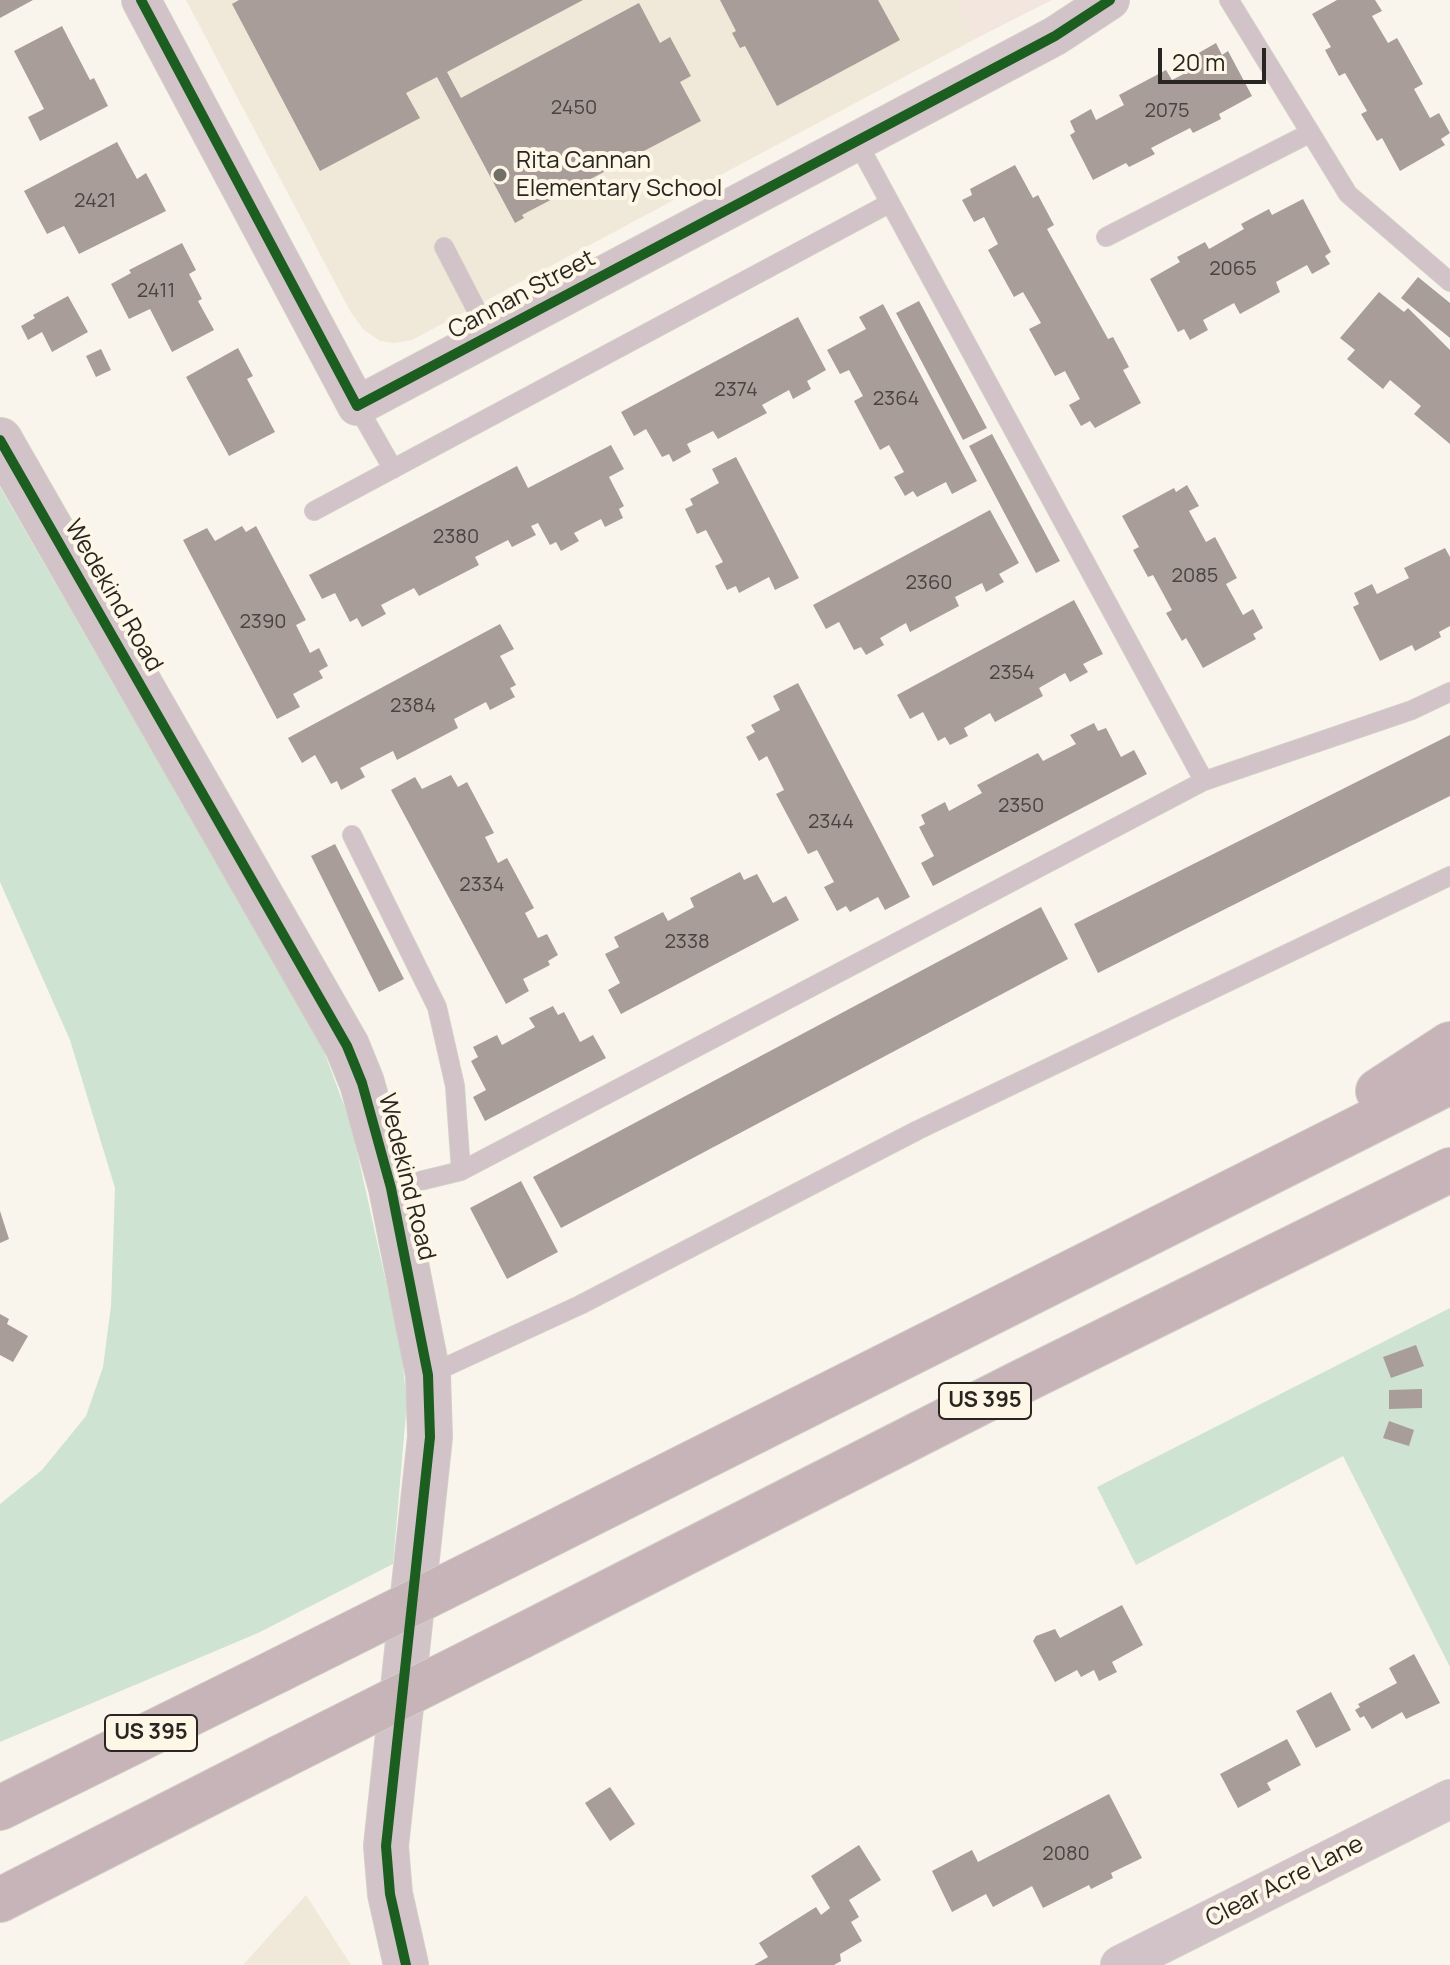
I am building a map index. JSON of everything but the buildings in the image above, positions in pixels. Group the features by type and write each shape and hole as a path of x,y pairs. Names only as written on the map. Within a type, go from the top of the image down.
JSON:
{"highway":[{"path":"1203,1205 1450,1044"},
{"name":"US 395","path":"9,1803 1450,1082"},
{"name":"US 395","path":"0,1900 1017,1384 1450,1170"},
{"path":"0,1923 177,1810"}],"street":[{"path":"141,0 357,406"},
{"name":"Cannan Street","path":"357,406 1055,36 1110,0"},
{"name":"Wedekind Road","path":"0,440 347,1046 362,1083 391,1188 428,1375 428,1462 386,1846 390,1894 406,1965"},
{"name":"Clear Acre Lane","path":"1120,1965 1450,1799"}],"lane":[{"path":"1229,0 1308,134 1348,194 1450,282"},
{"path":"1106,237 1308,134"},
{"path":"856,140 1204,781"},
{"path":"314,511 890,203"},
{"path":"444,247 490,336"},
{"path":"357,406 393,469"},
{"path":"391,1188 461,1171 1204,781 1412,710 1450,692"},
{"path":"352,835 437,1007 455,1086 461,1171"},
{"path":"428,1375 580,1305 918,1130 1450,876"}],"shaded area":[{"name":"Rita Cannan Elementary School","path":"186,0 955,0 975,39 412,340 394,343 380,341 363,329 350,311"},
{"path":"955,0 1052,0 975,39"},
{"path":"306,1895 351,1965 243,1965"}],"green space":[{"path":"0,487 322,1046 351,1124 401,1350 407,1402 393,1564 258,1633 0,1742 0,1504 42,1470 86,1416 103,1367 111,1306 115,1188 70,1040 0,882"},
{"path":"1450,1308 1450,1667 1343,1456 1136,1565 1097,1487"}],"cycle path":[{"path":"141,0 357,406 1055,36 1110,0"},
{"path":"0,440 347,1046 362,1083 391,1188 428,1375 430,1437 386,1846 390,1894 406,1965"}],"place":[{"name":"Rita Cannan Elementary School","path":"500,175"}]}
